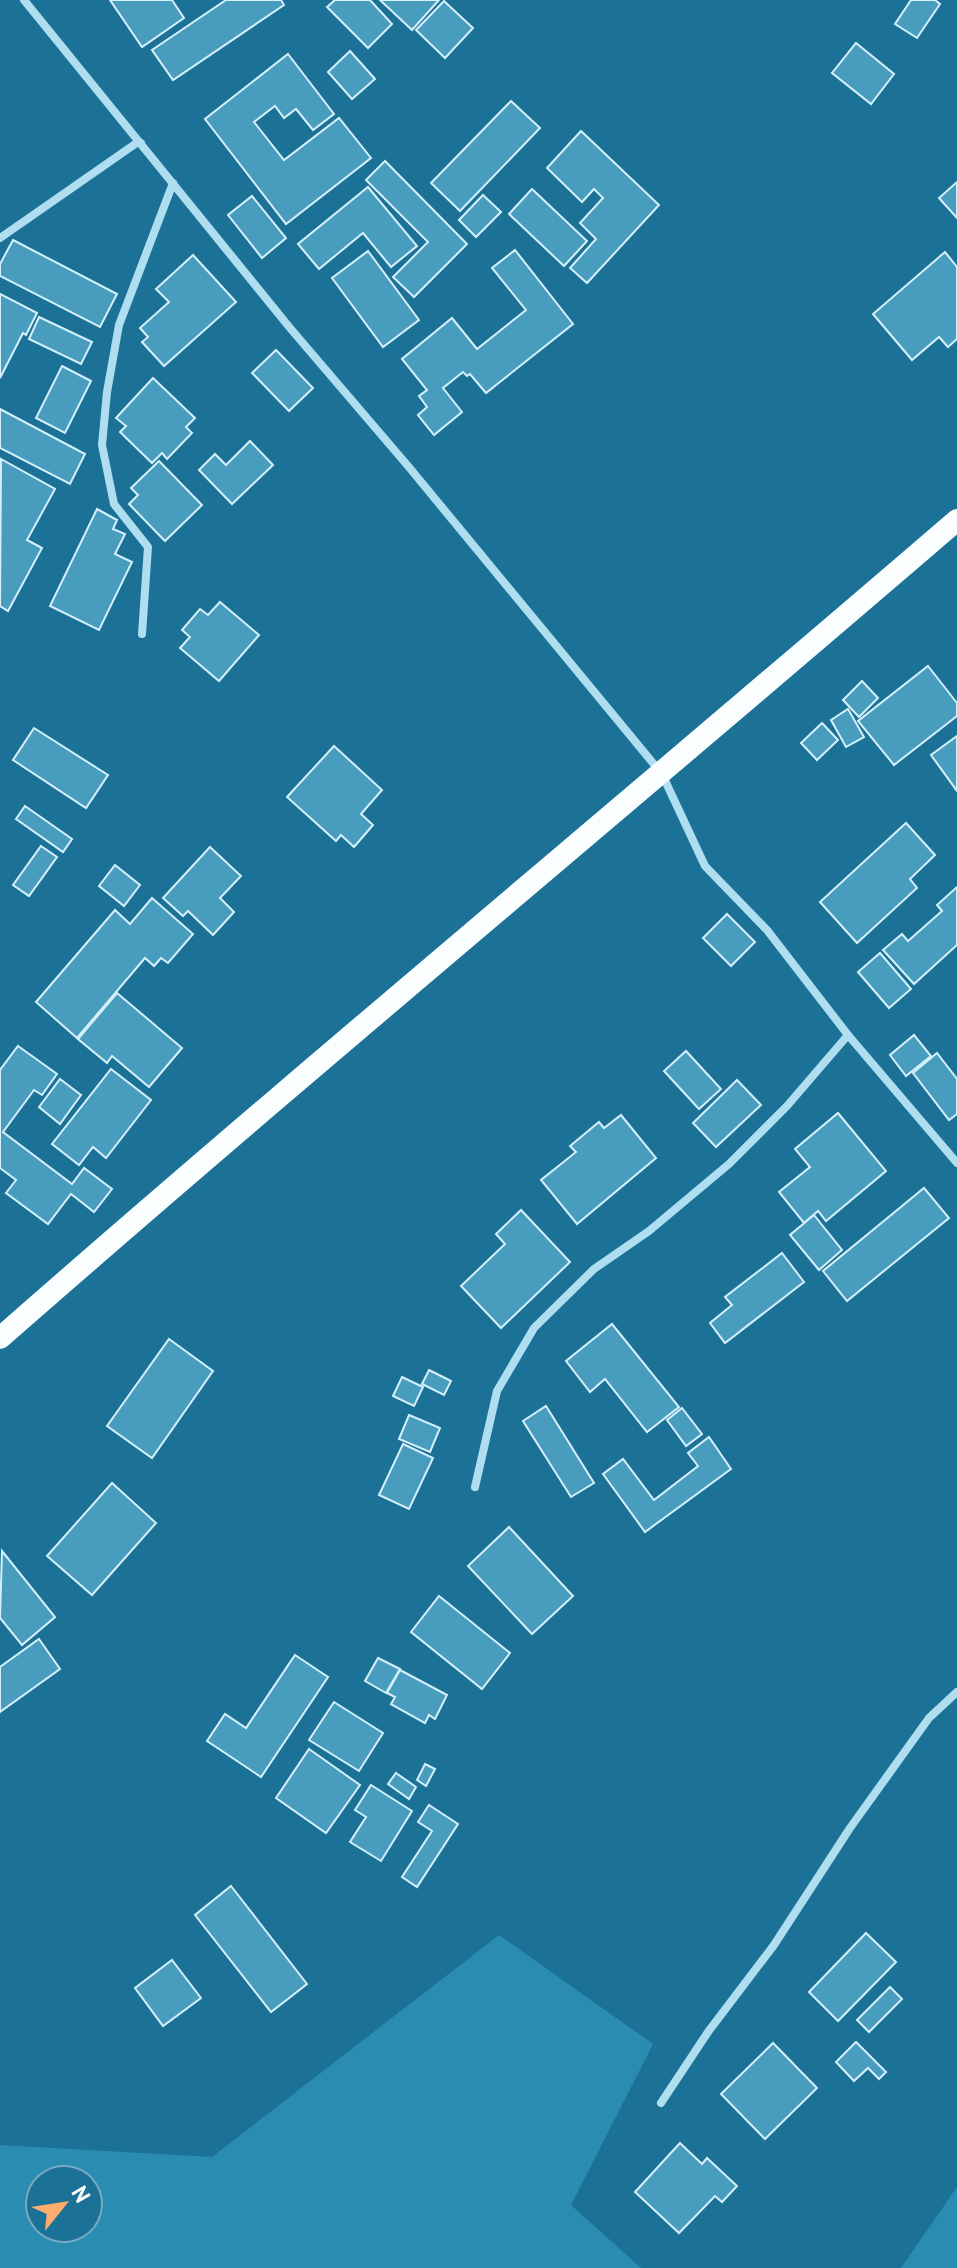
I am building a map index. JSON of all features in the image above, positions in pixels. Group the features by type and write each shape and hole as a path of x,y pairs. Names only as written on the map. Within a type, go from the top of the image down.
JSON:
{"highway":[{"path":"0,1338 174,1186 957,520"}],"street":[{"path":"24,0 290,328 662,774 705,866 767,930 848,1035 957,1163"},
{"path":"0,238 138,142 141,144"},
{"path":"142,634 148,547 114,504 102,445 107,392 119,325 173,183"},
{"path":"475,1487 497,1391 534,1328 594,1269 649,1231 729,1164 787,1106 848,1035"},
{"path":"661,2103 708,2032 774,1945 859,1816 929,1718 957,1692"}],"shaded area":[{"path":"499,1935 653,2044 571,2205 641,2268 0,2268 0,2145 212,2157"},
{"path":"957,2187 957,2268 901,2268"}],"building":[{"path":"110,0 172,0 184,18 142,47"},
{"path":"226,0 281,0 284,5 173,80 152,50"},
{"path":"335,0 370,0 392,24 368,48 327,7"},
{"path":"380,0 439,0 412,30"},
{"path":"911,0 935,0 940,4 917,38 895,24"},
{"path":"444,1 473,28 445,58 416,30"},
{"path":"856,43 894,74 871,104 832,73"},
{"path":"350,51 375,79 352,99 328,72"},
{"path":"288,54 334,114 313,130 296,109 284,118 275,106 254,122 284,160 339,118 371,158 286,224 205,119"},
{"path":"511,101 540,128 460,211 431,183"},
{"path":"581,131 659,205 587,283 570,268 596,239 580,223 603,198 594,189 582,202 547,168"},
{"path":"385,161 467,244 414,297 393,277 428,242 366,180"},
{"path":"957,182 957,218 939,198"},
{"path":"368,187 417,246 391,267 363,233 319,269 298,244"},
{"path":"532,189 587,241 564,266 509,214"},
{"path":"483,195 501,212 476,237 459,220"},
{"path":"252,196 286,238 262,258 228,215"},
{"path":"13,240 117,294 100,327 0,276 0,264"},
{"path":"515,250 573,324 486,393 470,374 467,376 463,372 443,388 462,412 434,435 418,415 427,407 419,396 427,390 402,359 452,318 477,349 526,310 492,268"},
{"path":"368,251 419,320 383,347 332,278"},
{"path":"945,252 957,267 957,339 948,347 939,337 912,360 873,314"},
{"path":"193,255 236,302 164,366 142,342 148,337 140,328 169,302 156,289"},
{"path":"0,294 37,313 0,378"},
{"path":"39,317 92,342 81,364 29,339"},
{"path":"276,350 313,388 289,411 252,373"},
{"path":"62,366 91,381 65,433 36,418"},
{"path":"153,378 195,418 186,427 192,433 167,459 162,453 152,463 120,432 126,426 116,418"},
{"path":"0,409 85,454 70,484 0,448"},
{"path":"250,441 273,465 232,504 199,470 215,454 226,465"},
{"path":"1,459 55,489 27,540 42,548 8,611 0,606"},
{"path":"159,461 202,505 165,541 129,504 138,495 131,488"},
{"path":"97,509 117,520 113,529 125,534 115,554 132,562 99,630 50,606"},
{"path":"220,602 259,635 219,681 180,648 190,637 182,630 200,609 208,615"},
{"path":"928,666 957,703 957,716 894,765 858,721"},
{"path":"862,681 878,698 859,717 843,700"},
{"path":"848,709 864,737 846,747 831,720"},
{"path":"822,723 838,740 817,760 801,743"},
{"path":"34,728 108,775 86,808 13,760"},
{"path":"957,736 957,791 931,755"},
{"path":"334,746 382,790 361,814 373,825 354,847 341,835 336,841 287,797"},
{"path":"25,806 72,839 63,852 16,819"},
{"path":"906,823 935,855 910,879 917,888 857,943 820,902"},
{"path":"41,846 57,857 29,896 13,885"},
{"path":"210,847 241,876 220,898 234,912 213,935 188,911 183,916 163,898"},
{"path":"115,865 140,885 124,906 99,886"},
{"path":"957,887 957,945 914,984 883,950 902,934 908,941 942,911 937,905"},
{"path":"152,898 193,934 168,963 161,958 154,966 145,958 77,1038 36,1002 115,910 130,924"},
{"path":"727,914 755,942 731,966 703,938"},
{"path":"880,953 911,989 889,1008 858,972"},
{"path":"117,993 182,1048 149,1087 112,1056 107,1063 78,1039"},
{"path":"914,1035 931,1056 906,1076 890,1055"},
{"path":"18,1046 57,1074 42,1095 34,1090 3,1132 72,1184 84,1168 112,1189 94,1212 71,1194 48,1224 6,1193 16,1180 0,1168 0,1070"},
{"path":"686,1051 721,1089 699,1109 664,1071"},
{"path":"937,1053 957,1079 957,1114 949,1120 913,1073"},
{"path":"111,1069 151,1100 106,1158 93,1147 79,1165 52,1144"},
{"path":"60,1079 81,1095 60,1124 39,1107"},
{"path":"737,1080 761,1105 716,1147 693,1123"},
{"path":"838,1113 886,1171 826,1221 818,1211 804,1223 779,1192 810,1167 795,1149"},
{"path":"621,1115 656,1158 577,1224 541,1180 576,1152 570,1146 599,1122 604,1128"},
{"path":"924,1188 949,1218 847,1301 823,1271"},
{"path":"521,1210 570,1262 501,1328 461,1286 505,1244 496,1234"},
{"path":"814,1215 842,1250 819,1270 790,1235"},
{"path":"782,1253 804,1282 725,1343 710,1323 732,1305 725,1297"},
{"path":"612,1324 679,1407 647,1432 605,1379 590,1392 566,1361"},
{"path":"169,1339 213,1371 152,1458 107,1426"},
{"path":"429,1370 451,1381 444,1395 422,1384"},
{"path":"402,1377 423,1387 414,1406 393,1396"},
{"path":"546,1406 594,1483 571,1497 523,1421"},
{"path":"682,1408 702,1434 686,1446 667,1420"},
{"path":"409,1415 440,1428 430,1452 399,1439"},
{"path":"709,1437 731,1469 645,1532 603,1474 623,1459 654,1500 698,1466 688,1453"},
{"path":"403,1444 433,1458 409,1509 379,1495"},
{"path":"112,1483 156,1523 92,1595 47,1556"},
{"path":"509,1527 573,1596 532,1634 468,1566"},
{"path":"2,1551 55,1617 22,1645 0,1618"},
{"path":"439,1596 510,1653 482,1689 411,1632"},
{"path":"39,1639 60,1669 0,1712 0,1667"},
{"path":"295,1655 328,1677 261,1777 207,1741 225,1714 246,1728"},
{"path":"378,1658 400,1669 386,1693 365,1681"},
{"path":"400,1670 447,1695 435,1719 429,1715 425,1723 391,1704 395,1697 387,1693"},
{"path":"334,1702 383,1733 359,1771 309,1740"},
{"path":"309,1749 360,1785 326,1833 276,1798"},
{"path":"425,1764 435,1769 426,1786 417,1780"},
{"path":"396,1773 416,1787 409,1799 388,1784"},
{"path":"371,1785 412,1811 381,1861 350,1842 366,1817 355,1810"},
{"path":"429,1805 458,1824 417,1887 402,1877 432,1831 418,1822"},
{"path":"231,1886 307,1984 271,2012 195,1915"},
{"path":"866,1933 896,1962 838,2021 809,1992"},
{"path":"172,1960 201,1998 163,2026 135,1988"},
{"path":"890,1987 902,1999 869,2032 857,2020"},
{"path":"856,2042 886,2072 879,2079 868,2068 854,2081 836,2062"},
{"path":"773,2043 817,2088 765,2139 721,2094"},
{"path":"680,2143 702,2164 707,2158 737,2186 722,2202 715,2196 679,2233 635,2192"}]}
